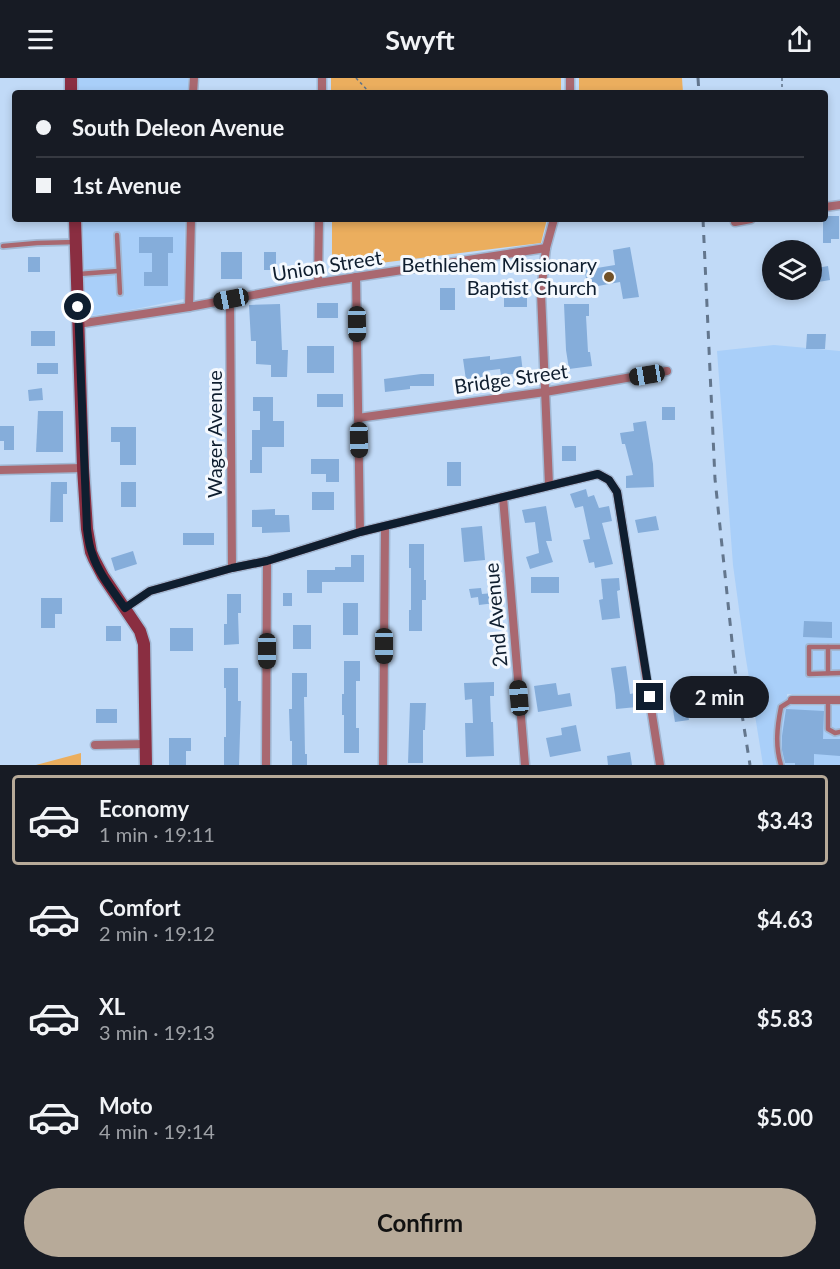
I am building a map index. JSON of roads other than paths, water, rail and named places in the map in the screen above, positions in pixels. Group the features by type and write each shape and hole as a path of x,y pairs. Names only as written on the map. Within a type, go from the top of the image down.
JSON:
{"street":[{"path":"75,222 87,529 91,552 103,576 140,631 144,644 146,765"},
{"path":"189,307 191,222"},
{"path":"318,283 319,222"},
{"path":"549,485 541,293 546,248 553,222"},
{"name":"Union Street","path":"78,324 189,307 318,283 546,248"},
{"path":"356,277 360,532"},
{"name":"Wager Avenue","path":"231,299 232,568"},
{"name":"Bridge Street","path":"358,418 545,392 667,371"},
{"path":"0,470 83,468"},
{"path":"125,608 150,591 232,568 267,561 360,532 598,474 609,480 617,492 660,765"},
{"name":"2nd Avenue","path":"503,497 525,765"},
{"path":"383,765 385,526"},
{"path":"266,765 267,561"},
{"path":"792,700 840,700"},
{"path":"95,745 146,744"}],"lane":[{"path":"117,235 120,293"},
{"path":"3,246 76,243"},
{"path":"77,274 118,271"},
{"path":"840,647 809,647 809,674 840,673"},
{"path":"828,647 828,674"},
{"path":"781,765 777,752 777,723 781,707 792,700"},
{"path":"828,700 828,729 835,733 840,732"}],"railway":[{"path":"698,78 699,90"},
{"path":"703,222 715,479 735,670 750,765"}],"place":[{"name":"Bethlehem Missionary Baptist Church","path":"609,277"}]}
